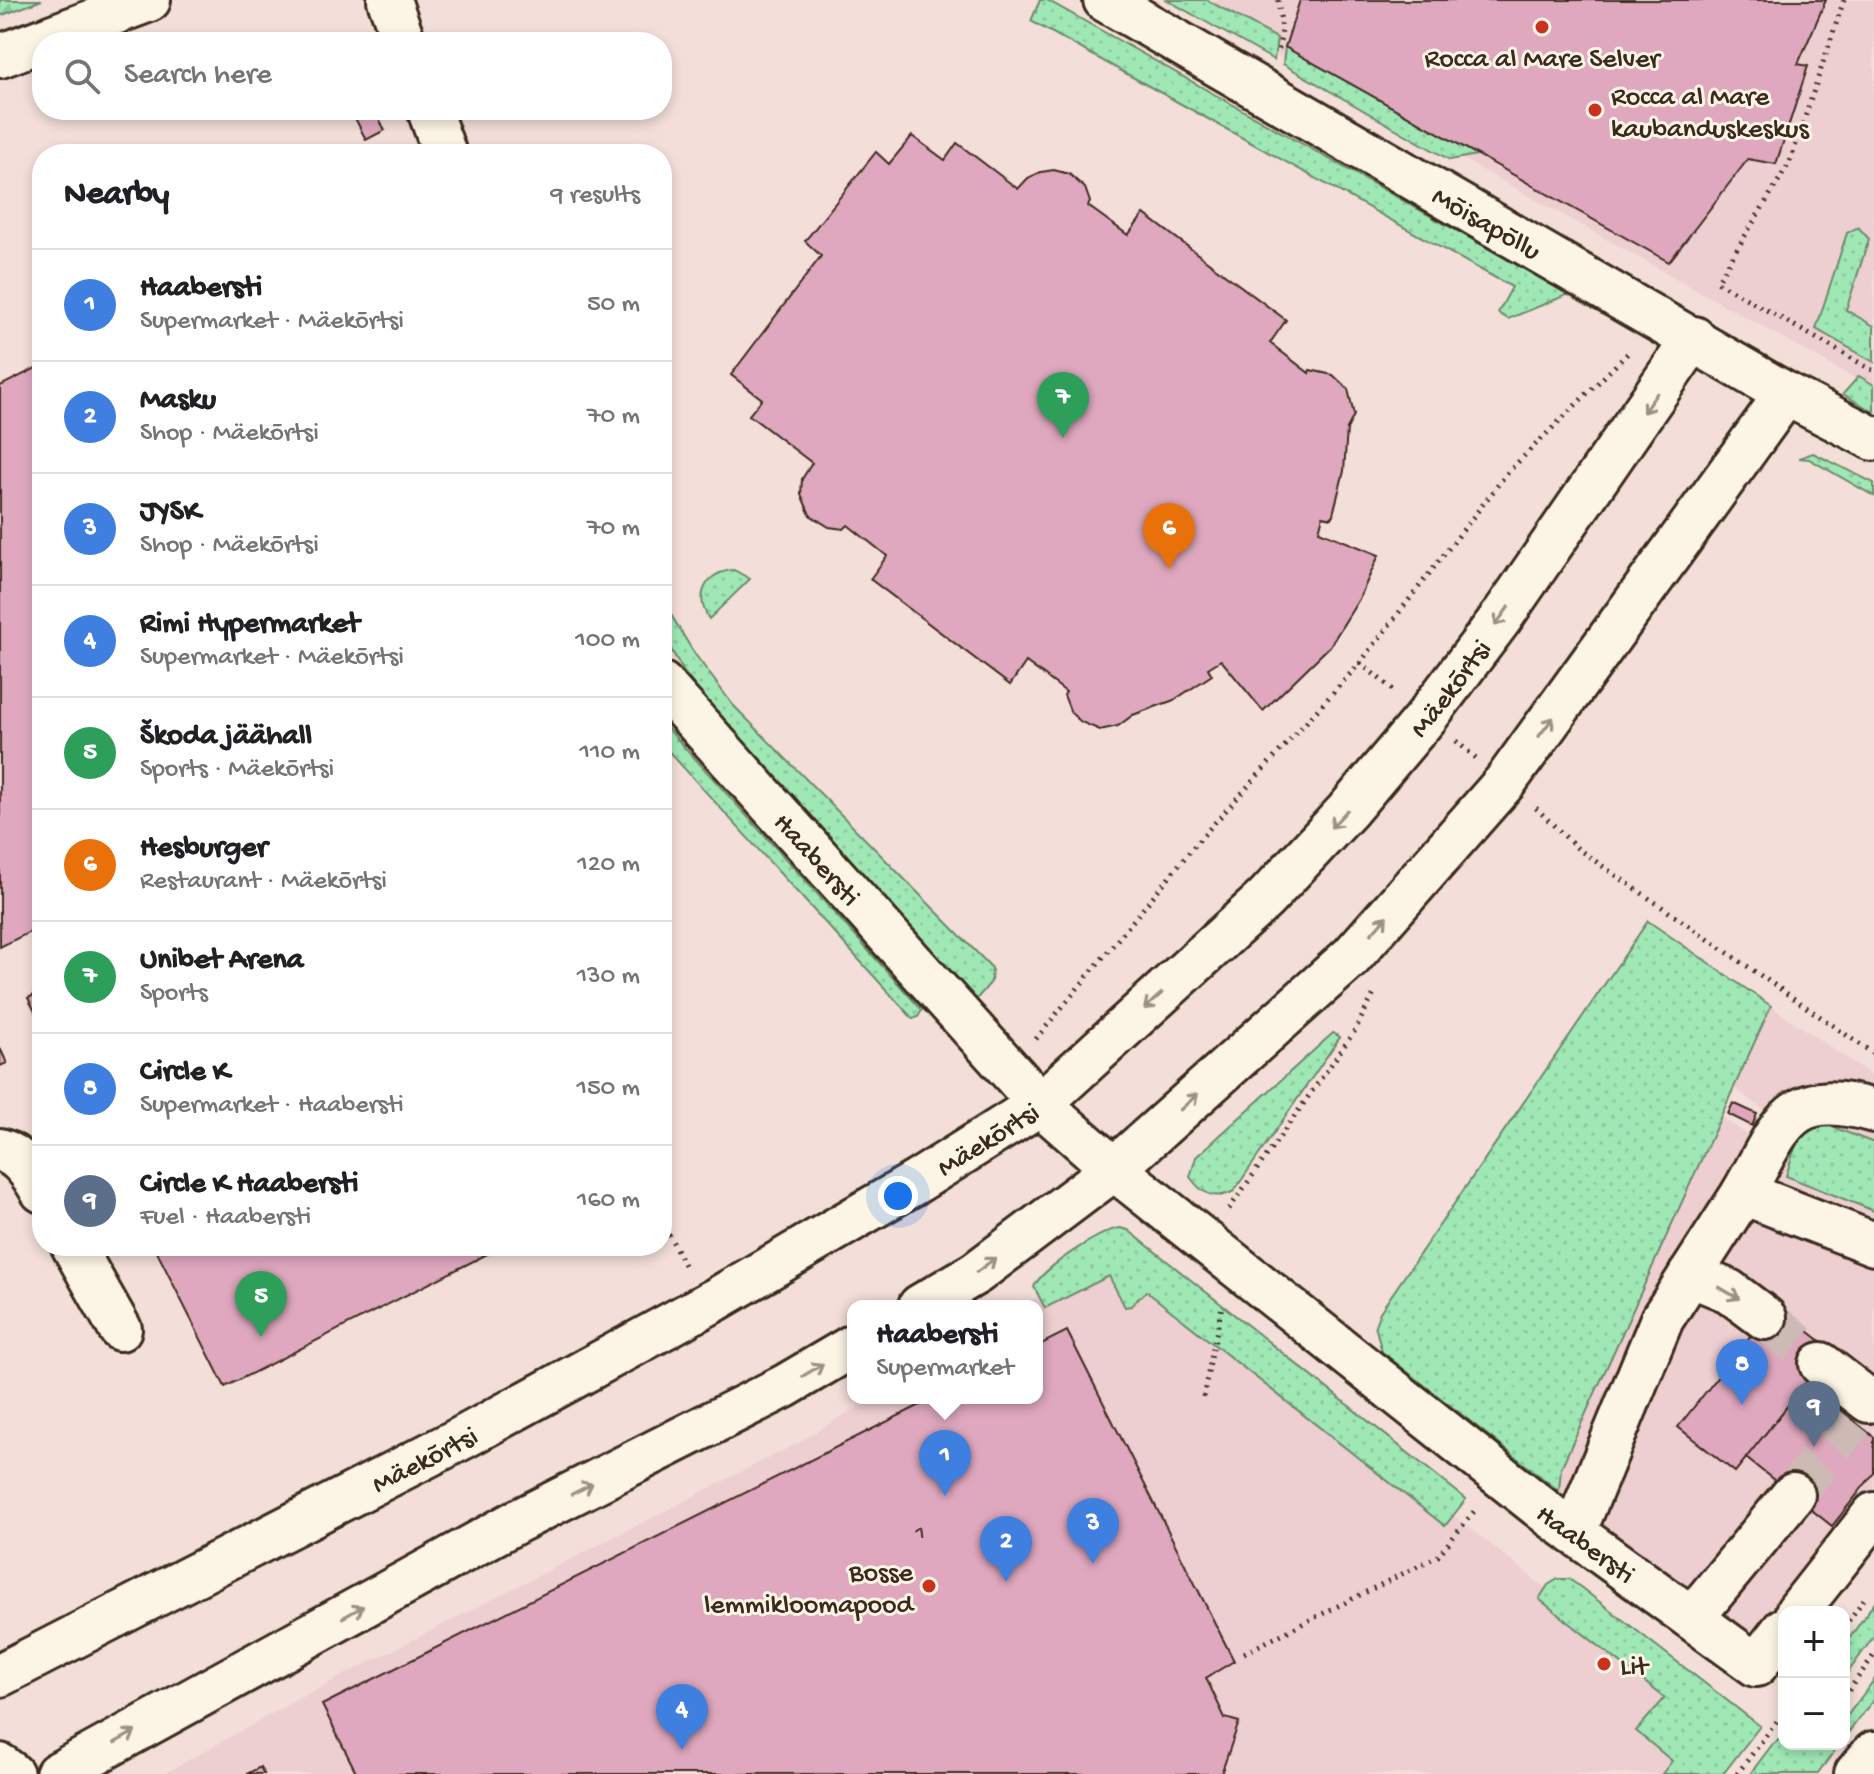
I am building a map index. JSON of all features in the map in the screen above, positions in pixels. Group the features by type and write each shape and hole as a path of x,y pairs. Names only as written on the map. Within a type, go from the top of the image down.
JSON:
{"main road":[{"path":"1857,1774 1874,1754"}],"street":[{"path":"64,32 149,0"},
{"path":"389,0 400,32"},
{"name":"Mõisapõllu","path":"1105,0 1786,394 1874,439"},
{"path":"0,56 32,44"},
{"path":"433,120 441,144"},
{"name":"Mäekõrtsi","path":"0,1675 464,1437 715,1300 918,1181 1040,1104 1265,899 1347,811 1427,716 1501,618 1694,338"},
{"path":"930,1300 976,1273 1114,1169 1351,957 1505,782 1786,394"},
{"name":"Haabersti","path":"672,695 1040,1104 1114,1169 1574,1533 1756,1665 1778,1637"},
{"path":"1574,1533 1662,1319 1743,1193 1785,1120 1812,1103 1841,1101 1874,1111"},
{"path":"0,1150 12,1153 32,1174"},
{"path":"1743,1193 1874,1244"},
{"path":"79,1256 120,1329"},
{"path":"1690,1275 1729,1291 1765,1318"},
{"path":"57,1774 516,1522 785,1386 847,1350"},
{"path":"1821,1364 1865,1405"},
{"path":"1692,1618 1793,1495"},
{"path":"1802,1606 1874,1514"},
{"path":"0,1765 12,1774"}],"path":[{"path":"1278,0 1282,30 1278,57"},
{"path":"1844,0 1790,162 1717,282 1874,371"},
{"path":"1010,1071 1200,839 1360,663 1508,472 1626,357 1652,314"},
{"path":"1360,663 1505,782 1578,849 1874,1054"},
{"path":"1221,1220 1354,1032 1380,983"},
{"path":"672,1240 687,1271"},
{"path":"1203,1397 1225,1294"},
{"path":"1244,1653 1438,1556 1476,1509"},
{"path":"1850,1618 1874,1584"},
{"path":"1850,1689 1874,1655"},
{"path":"1737,1774 1778,1720"}],"shaded area":[{"name":"Rocca al Mare kaubanduskeskus","path":"1179,0 1874,0 1874,389"},
{"path":"1767,1004 1874,1077 1874,1506 1794,1606 1778,1606 1778,1626 1764,1644 1559,1491 1561,1468 1587,1395 1717,1114 1750,1137 1767,1112 1730,1085"},
{"path":"1116,1248 1707,1716 1662,1774 164,1774 296,1700 798,1443 862,1404 1043,1404 1043,1300 1031,1300"}],"green space":[{"path":"0,0 42,0 0,16"},
{"path":"1040,0 1047,0 1569,294 1508,319 1498,313 1512,287 1031,21"},
{"path":"1167,0 1207,0 1277,38 1274,60"},
{"path":"1285,47 1477,155 1450,160 1283,64"},
{"path":"1858,227 1869,239 1846,310 1874,326 1874,362 1816,329 1847,233"},
{"path":"1859,376 1874,385 1874,412 1843,394"},
{"path":"1813,453 1874,483 1874,496 1809,459 1799,458"},
{"path":"734,570 750,579 709,619 703,602 705,586 716,575"},
{"path":"672,617 694,653 733,705 992,968 991,982 974,1002 739,743 684,672 672,651"},
{"path":"672,733 922,1010 913,1019 672,755"},
{"path":"1648,921 1771,1006 1561,1468 1559,1491 1382,1352 1375,1325 1380,1312"},
{"path":"1333,1033 1340,1037 1234,1191 1215,1195 1199,1188 1190,1177 1196,1157"},
{"path":"1820,1122 1874,1143 1874,1211 1786,1176 1802,1126"},
{"path":"1111,1230 1128,1230 1466,1499 1445,1526 1146,1291 1131,1306 1125,1307 1109,1276 1045,1308 1034,1287 1039,1280 1072,1252"},
{"path":"1558,1579 1569,1579 1579,1586 1760,1726 1723,1774 1662,1774 1672,1761 1636,1731 1665,1698 1539,1599 1548,1585"},
{"path":"1874,1603 1874,1636 1850,1670 1850,1637"},
{"path":"1874,1680 1874,1699 1850,1730 1850,1712"},
{"path":"1778,1740 1778,1750 1835,1750 1817,1774 1750,1774"}],"building":[{"name":"Rocca al Mare kaubanduskeskus","path":"1300,0 1826,0 1798,64 1808,66 1776,164 1748,159 1669,262 1285,47"},
{"path":"356,120 380,120 385,130 366,140"},
{"path":"912,136 945,160 957,143 1018,189 1028,178 1041,172 1054,170 1069,174 1085,188 1090,202 1088,206 1128,235 1144,214 1286,320 1270,343 1309,373 1310,370 1333,375 1348,389 1354,415 1347,429 1344,471 1332,518 1323,516 1319,531 1379,555 1359,599 1330,646 1263,711 1221,660 1208,668 1212,675 1174,700 1133,715 1118,726 1100,730 1081,722 1071,713 1064,695 1066,692 1026,662 1010,685 870,579 887,556 848,525 844,529 829,527 810,515 801,494 802,479 812,463 749,415 762,399 731,375 821,256 805,241 876,152 889,164"},
{"path":"32,370 32,931 0,947 0,386"},
{"path":"0,1048 7,1063 0,1066"},
{"path":"1733,1103 1757,1114 1752,1126 1728,1114"},
{"path":"159,1256 483,1256 225,1387"},
{"path":"1775,1305 1832,1350 1735,1472 1678,1427"},
{"path":"1067,1331 1234,1661 1206,1678 1225,1718 1239,1722 1221,1774 357,1774 322,1705 922,1404 1043,1404 1043,1343"},
{"path":"1806,1383 1874,1437 1874,1473 1832,1526 1746,1458"},
{"path":"260,1767 264,1774 247,1774"}],"tunnel":[{"path":"1765,1318 1821,1364"},
{"path":"1793,1495 1852,1420"}],"place":[{"name":"Rocca al Mare Selver","path":"1542,27"},
{"name":"Rocca al Mare kaubanduskeskus","path":"1595,110"},
{"name":"Unibet Arena","path":"1063,438"},
{"name":"Hesburger","path":"1169,569"},
{"name":"Škoda jäähall","path":"261,1337"},
{"name":"Circle K","path":"1742,1405"},
{"name":"Circle K Haabersti","path":"1814,1447"},
{"name":"Haabersti","path":"945,1496"},
{"name":"JYSK","path":"1093,1564"},
{"name":"Masku","path":"1006,1582"},
{"name":"Bosse lemmikloomapood","path":"929,1586"},
{"name":"Lit","path":"1604,1664"},
{"name":"Rimi Hypermarket","path":"682,1750"}]}
